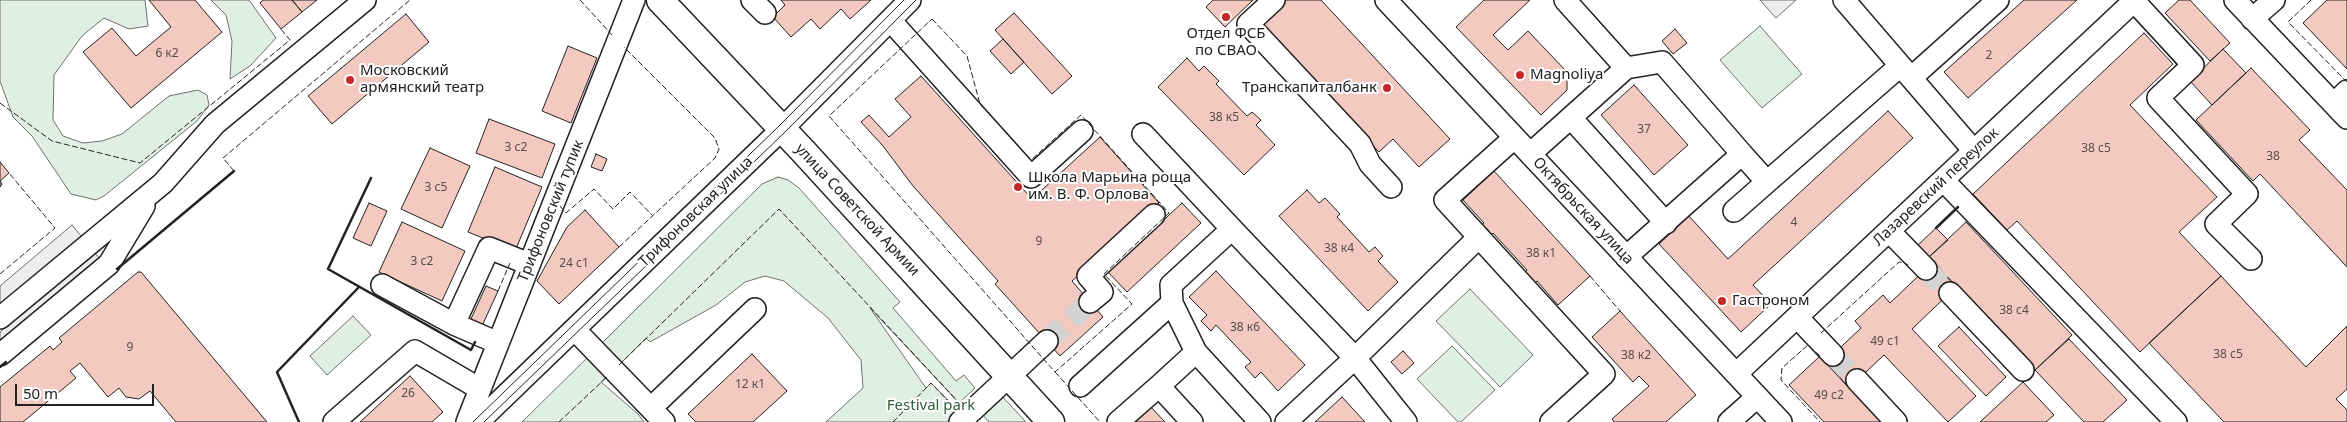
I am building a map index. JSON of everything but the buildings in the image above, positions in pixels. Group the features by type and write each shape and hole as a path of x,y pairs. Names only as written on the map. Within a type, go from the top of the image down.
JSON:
{"main road":[{"name":"улица Советской Армии","path":"660,0 782,129 1051,422"}],"street":[{"path":"0,318 152,193 215,124 365,0"},
{"name":"Трифоновский тупик","path":"467,422 634,0"},
{"name":"Трифоновская улица","path":"478,422 782,129 910,0"},
{"path":"1274,0 1248,24 1360,144 1370,164 1391,187"},
{"name":"Октябрьская улица","path":"1386,0 1781,422"},
{"path":"1565,0 1626,68"},
{"path":"1844,0 1974,151"},
{"path":"1734,211 1998,0"},
{"path":"2135,0 2193,65 2158,98 2247,194 2216,224 2251,260"},
{"name":"Лазаревский переулок","path":"1736,374 2135,0"},
{"path":"2235,0 2252,19 2343,105"},
{"path":"2252,19 2274,0"},
{"path":"890,20 1031,177 1082,131"},
{"path":"1530,154 1626,68 1662,62 1768,182"},
{"path":"1571,118 1666,223"},
{"path":"1143,134 1355,358 1406,422"},
{"path":"1514,138 1445,200 1604,374 1554,421"},
{"path":"1626,257 1742,154"},
{"path":"1943,180 2176,422"},
{"path":"0,355 109,264 152,193"},
{"path":"1090,302 1102,292 1088,276 1154,215"},
{"path":"1232,229 1171,285 1172,303 1196,352 1260,422"},
{"path":"1889,231 1926,269"},
{"path":"1286,422 1355,358 1479,237"},
{"path":"454,324 489,248 530,264"},
{"path":"382,285 454,324 498,343"},
{"path":"1950,293 2023,370"},
{"path":"1080,386 1172,303"},
{"path":"575,330 657,415 755,309"},
{"path":"1797,317 1833,354"},
{"path":"960,422 1047,341"},
{"path":"334,422 415,351 480,389"},
{"path":"1118,422 1196,352"},
{"path":"1857,380 1896,422"},
{"path":"1159,386 1192,422"},
{"path":"1729,422 1757,397"}],"green space":[{"path":"0,0 145,0 148,26 129,29 104,18 82,36 54,75 53,120 63,136 83,143 102,141 122,134 169,96 198,90 207,95 209,105 197,121 104,196 96,200 71,194 32,136 13,117 0,81"},
{"path":"211,0 249,0 276,38 250,66 230,79 232,41 226,15"},
{"path":"1760,26 1802,74 1762,108 1720,60"},
{"name":"Festival park","path":"778,177 788,180 799,188 900,302 893,308 956,381 964,375 975,388 959,403 977,422 826,422 863,388 861,360 828,318 784,281 765,276 745,282 716,305 650,342 646,338 618,366 600,345 762,184","holes":["870,308 959,403 955,407 931,383 926,388"]},
{"path":"1470,289 1533,355 1500,387 1436,321"},
{"path":"353,316 371,335 327,375 310,356"},
{"path":"1452,346 1495,390 1461,422 1458,422 1417,379"},
{"path":"589,356 609,375 601,382 638,414 644,422 522,422"},
{"path":"999,393 1026,422 989,422 979,411"}],"shaded area":[{"path":"1760,0 1796,0 1776,18"},
{"path":"72,225 91,248 0,324 0,286"},
{"path":"95,253 109,270 0,361 0,332"}],"tunnel":[{"path":"1926,269 1950,293"},
{"path":"1047,341 1090,302"},
{"path":"1833,355 1857,380"}],"tram line":[{"path":"473,422 779,126 904,0"},
{"path":"484,422 785,132 916,0"}],"fence":[{"path":"234,171 223,158 410,0"},
{"path":"580,0 612,35"},
{"path":"2311,0 2288,22 2347,82"},
{"path":"932,19 967,56 980,104 1031,160 1081,115 1169,213 1104,274 1132,304 1055,372 829,116 932,19"},
{"path":"0,103 52,141 140,163 290,40 280,28"},
{"path":"619,247 715,158 719,149 715,138 624,47"},
{"path":"0,274 55,228 9,173"},
{"path":"560,206 566,213 594,189 613,209 630,192 652,215"},
{"path":"619,365 779,209 963,407"},
{"path":"1821,333 1899,262 1908,265"},
{"path":"498,291 510,263"},
{"path":"1590,276 1620,311"},
{"path":"1820,356 1808,345 1782,368 1781,380 1820,422"},
{"path":"1055,372 1100,422"},
{"path":"559,422 608,376"},
{"path":"893,422 931,383 954,407 959,403"}],"wall":[{"path":"117,269 234,171"},
{"path":"371,178 328,269 471,350 475,342"},
{"path":"1936,228 1958,207"},
{"path":"299,422 277,372 359,287"},
{"path":"0,367 6,362"}],"place":[{"name":"Отдел ФСБ по СВАО","path":"1226,17"},
{"name":"Magnoliya","path":"1520,75"},
{"name":"Московский армянский театр","path":"350,80"},
{"name":"Транскапиталбанк","path":"1387,88"},
{"name":"Школа Марьина роща им. В. Ф. Орлова","path":"1018,187"},
{"name":"Гастроном","path":"1722,301"}]}
